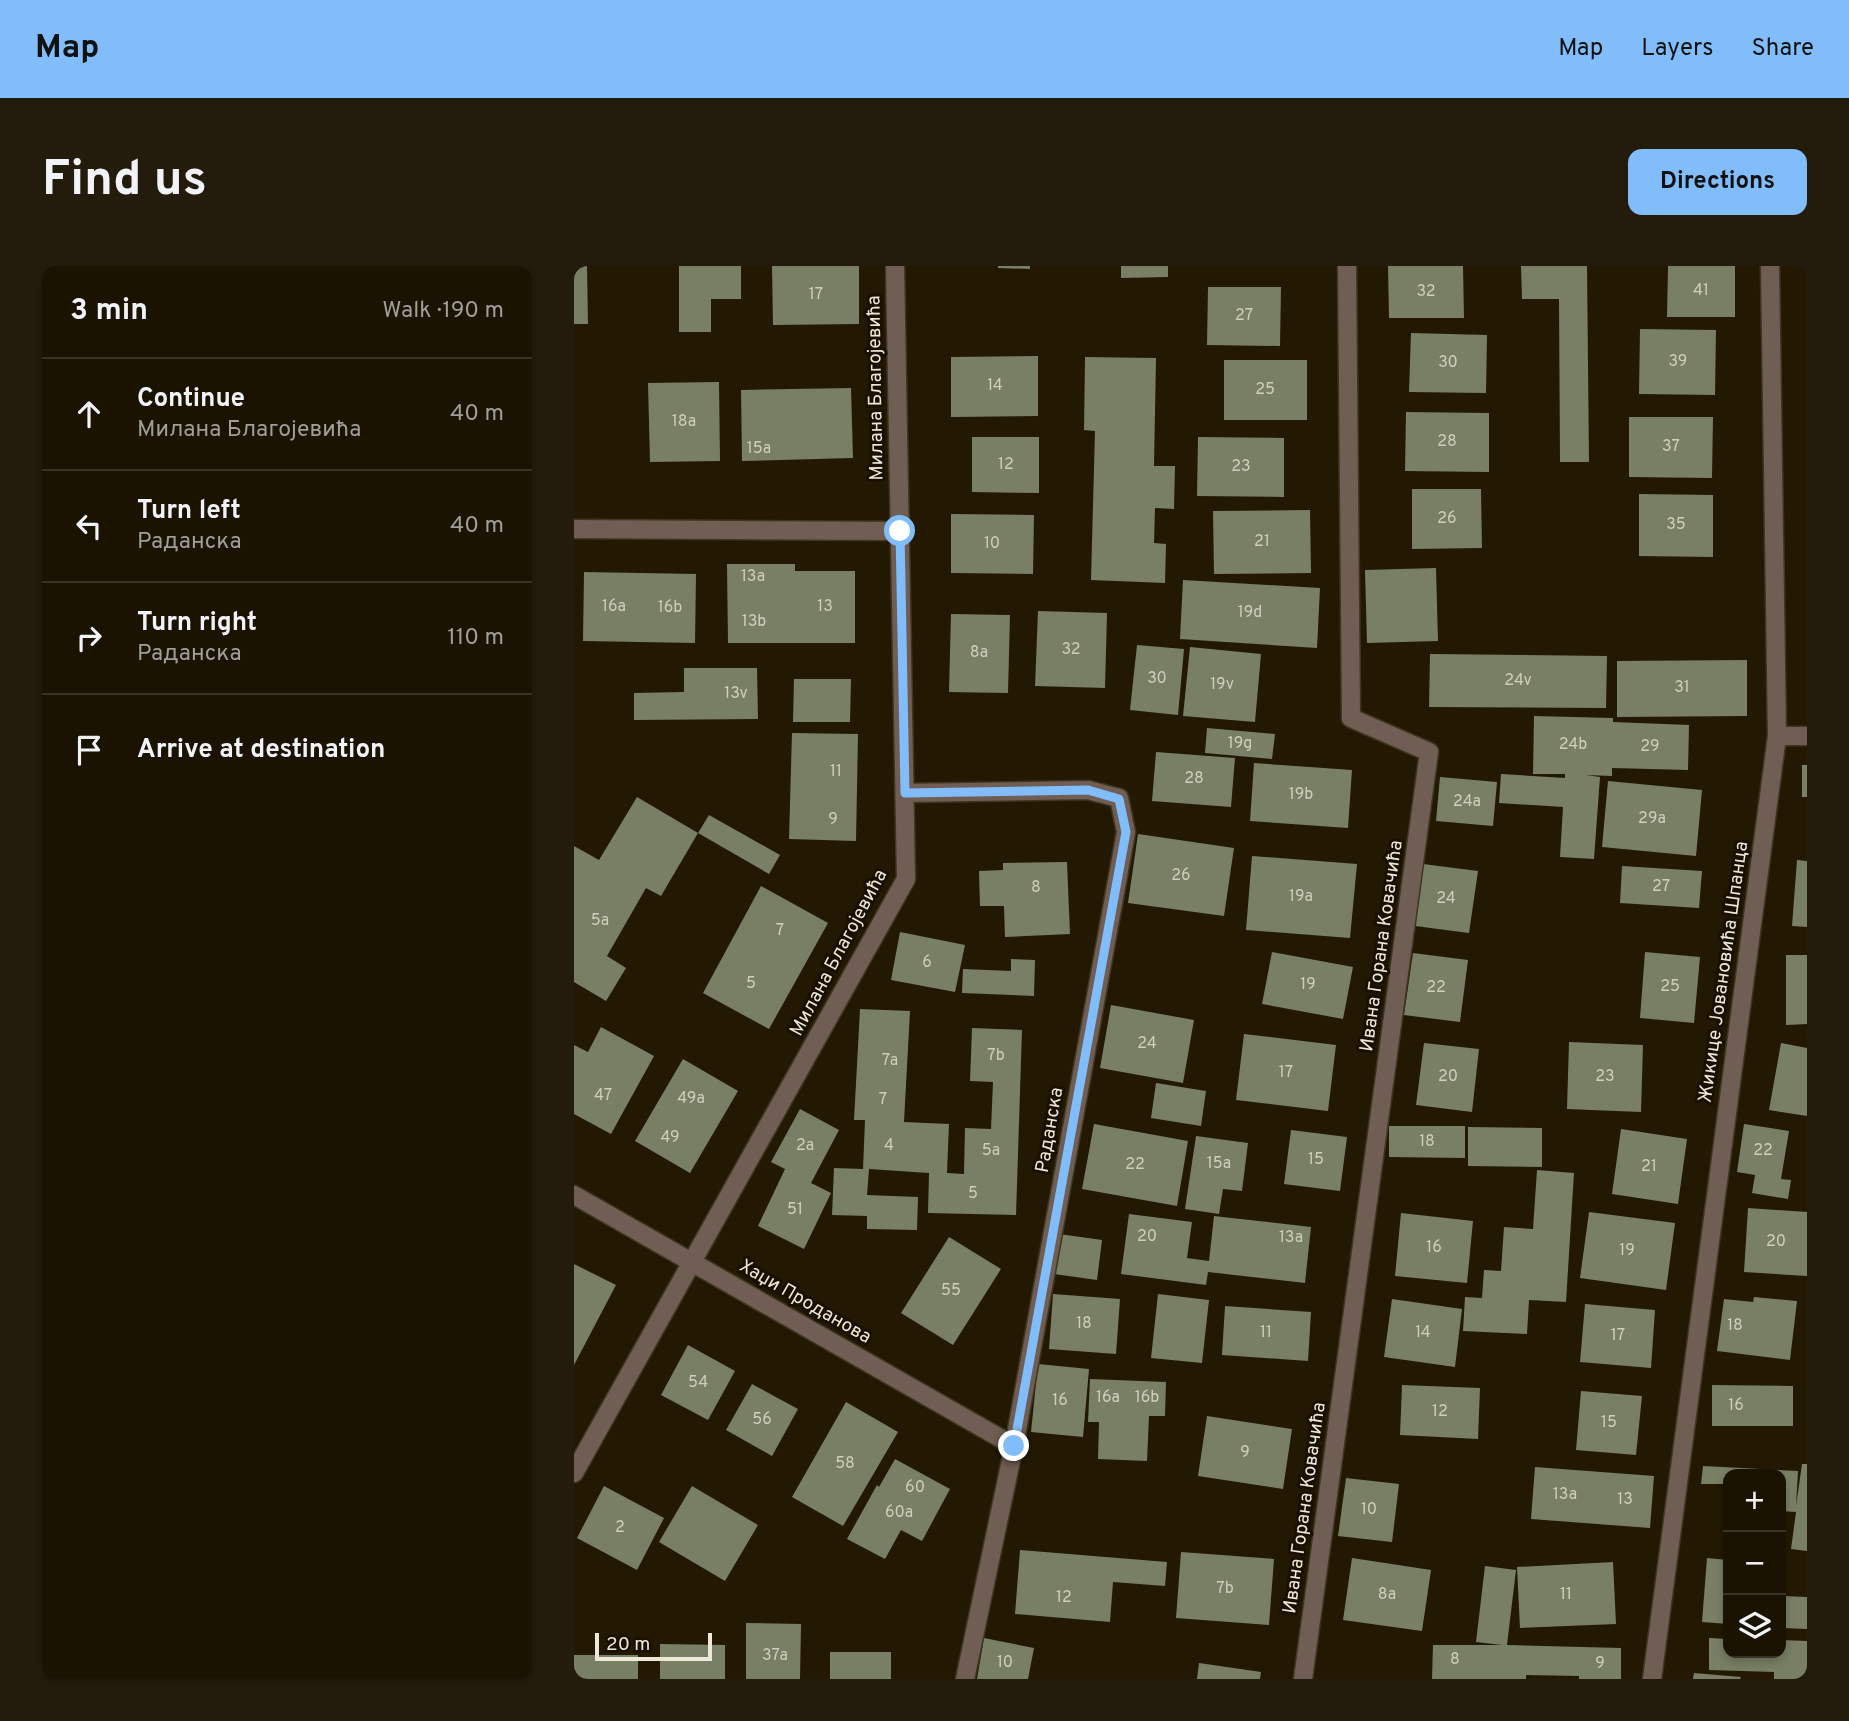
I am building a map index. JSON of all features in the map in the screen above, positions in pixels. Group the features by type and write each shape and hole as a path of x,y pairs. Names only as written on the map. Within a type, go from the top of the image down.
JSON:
{"street":[{"name":"Милана Благојевића","path":"574,1473 906,878 895,266"},
{"name":"Ивана Горана Ковачића","path":"1303,1679 1429,752 1351,718 1347,266"},
{"name":"Жикице Јовановића Шпанца","path":"1652,1679 1777,736 1770,266"},
{"path":"574,529 900,531"},
{"path":"1777,736 1807,736"},
{"name":"Раданска","path":"905,793 1088,790 1119,799 1126,832 1014,1446 965,1679"},
{"name":"Хаџи Проданова","path":"574,1195 1014,1446"}],"building":[{"path":"574,266 587,266 588,324 574,324"},
{"path":"679,266 741,266 741,299 711,299 711,332 679,332"},
{"path":"772,266 859,266 859,324 773,325"},
{"path":"1030,266 1030,269 998,268"},
{"path":"1121,266 1168,266 1168,277 1121,278"},
{"path":"1388,266 1463,266 1464,318 1389,318"},
{"path":"1521,266 1587,266 1589,462 1560,462 1559,299 1522,299"},
{"path":"1668,266 1735,266 1735,317 1667,317"},
{"path":"1208,287 1281,287 1280,346 1207,345"},
{"path":"1640,329 1716,330 1715,395 1639,394"},
{"path":"1411,333 1487,335 1486,393 1409,392"},
{"path":"1038,356 1038,416 951,417 951,357"},
{"path":"1085,357 1156,358 1154,466 1175,466 1174,509 1155,508 1154,543 1166,544 1165,583 1091,580 1095,431 1084,430"},
{"path":"1224,360 1307,360 1307,420 1224,420"},
{"path":"719,382 720,461 650,462 648,383"},
{"path":"851,388 853,458 742,461 741,390"},
{"path":"1406,412 1489,413 1489,472 1405,471"},
{"path":"1629,417 1713,417 1712,478 1629,477"},
{"path":"972,437 1039,437 1039,493 972,492"},
{"path":"1198,437 1284,438 1284,497 1197,496"},
{"path":"1412,489 1481,489 1482,548 1412,549"},
{"path":"1639,494 1713,495 1713,557 1639,556"},
{"path":"1310,510 1311,573 1214,574 1213,511"},
{"path":"951,514 1034,515 1033,574 951,573"},
{"path":"727,564 795,564 795,571 855,571 855,643 728,643"},
{"path":"1436,568 1438,641 1367,643 1365,570"},
{"path":"584,572 696,574 695,643 583,641"},
{"path":"1183,580 1320,588 1317,648 1180,639"},
{"path":"1038,611 1107,613 1105,688 1035,686"},
{"path":"951,614 1010,615 1008,693 949,692"},
{"path":"1137,645 1184,649 1178,715 1130,710"},
{"path":"1190,647 1261,654 1255,722 1183,716"},
{"path":"1430,654 1607,656 1606,708 1429,707"},
{"path":"1747,660 1747,716 1617,717 1617,661"},
{"path":"684,668 757,668 758,719 634,720 634,693 684,692"},
{"path":"794,679 851,679 850,722 793,722"},
{"path":"1534,716 1613,718 1613,722 1689,725 1688,770 1612,768 1612,776 1586,775 1600,777 1594,859 1560,857 1563,807 1499,803 1501,774 1565,778 1565,774 1533,774"},
{"path":"1207,728 1275,734 1272,759 1205,753"},
{"path":"792,733 858,734 856,841 789,839"},
{"path":"1156,752 1235,758 1231,807 1152,801"},
{"path":"1254,763 1352,770 1348,828 1250,821"},
{"path":"1802,765 1807,765 1807,797 1802,797"},
{"path":"1440,777 1497,782 1493,826 1436,821"},
{"path":"1608,781 1702,790 1696,856 1602,847"},
{"path":"637,797 698,833 661,896 646,888 607,956 626,968 606,1001 574,982 574,846 599,860"},
{"path":"709,815 780,855 769,874 698,833"},
{"path":"1138,834 1234,848 1224,916 1128,903"},
{"path":"1252,856 1357,864 1350,938 1246,930"},
{"path":"1797,860 1807,861 1807,927 1792,926"},
{"path":"1067,862 1070,934 1005,937 1004,906 980,906 979,871 1003,870 1003,863"},
{"path":"1423,864 1478,871 1469,933 1415,926"},
{"path":"1622,866 1702,871 1699,908 1620,903"},
{"path":"761,886 828,923 769,1029 703,993"},
{"path":"900,932 965,945 955,992 891,980"},
{"path":"1272,952 1353,967 1343,1019 1262,1004"},
{"path":"1645,952 1700,957 1694,1023 1640,1018"},
{"path":"1413,953 1468,960 1460,1022 1404,1015"},
{"path":"1786,955 1807,955 1807,1024 1786,1025"},
{"path":"1011,959 1035,960 1034,996 962,993 963,969 1011,971"},
{"path":"1111,1005 1194,1020 1183,1083 1100,1068"},
{"path":"860,1009 910,1011 904,1122 949,1124 947,1173 964,1174 965,1128 991,1129 993,1082 970,1081 972,1028 1022,1030 1016,1215 928,1213 929,1173 869,1169 867,1195 918,1197 917,1230 867,1229 867,1216 832,1215 834,1168 863,1169 865,1120 854,1120"},
{"path":"601,1027 654,1056 611,1134 574,1114 574,1045 588,1052"},
{"path":"1244,1034 1336,1045 1328,1111 1236,1100"},
{"path":"1569,1042 1643,1045 1641,1112 1567,1109"},
{"path":"1424,1043 1479,1049 1472,1112 1416,1105"},
{"path":"1781,1043 1807,1048 1807,1116 1769,1110"},
{"path":"683,1059 738,1091 690,1173 635,1141"},
{"path":"1156,1083 1206,1091 1201,1126 1151,1118"},
{"path":"800,1109 839,1130 811,1183 831,1193 804,1249 758,1226 785,1169 771,1162"},
{"path":"1094,1124 1188,1141 1177,1206 1082,1189"},
{"path":"1744,1124 1789,1131 1781,1179 1791,1180 1788,1199 1752,1193 1755,1175 1737,1172"},
{"path":"1389,1126 1465,1126 1465,1158 1389,1157"},
{"path":"1468,1127 1542,1128 1542,1167 1468,1166"},
{"path":"1621,1129 1687,1139 1678,1204 1612,1194"},
{"path":"1291,1130 1347,1137 1340,1191 1284,1184"},
{"path":"1196,1136 1248,1143 1242,1191 1223,1189 1219,1214 1185,1209"},
{"path":"1537,1170 1574,1173 1566,1302 1529,1300 1527,1334 1463,1331 1465,1297 1482,1298 1484,1270 1501,1271 1504,1227 1533,1229"},
{"path":"1748,1208 1807,1212 1807,1276 1744,1272"},
{"path":"1589,1212 1675,1223 1666,1290 1580,1278"},
{"path":"1401,1213 1473,1221 1467,1283 1395,1276"},
{"path":"1129,1214 1192,1222 1187,1258 1209,1261 1214,1216 1311,1227 1305,1283 1208,1272 1206,1285 1121,1274"},
{"path":"1059,1234 1102,1240 1097,1280 1054,1274"},
{"path":"949,1237 1001,1269 953,1345 901,1313"},
{"path":"574,1264 616,1285 574,1365"},
{"path":"1053,1294 1120,1299 1116,1354 1049,1349"},
{"path":"1158,1294 1209,1300 1202,1363 1151,1358"},
{"path":"1754,1297 1797,1301 1790,1360 1717,1351 1724,1299 1753,1302"},
{"path":"1392,1299 1462,1309 1455,1367 1384,1357"},
{"path":"1585,1304 1655,1310 1651,1368 1580,1362"},
{"path":"1225,1306 1311,1312 1308,1361 1222,1355"},
{"path":"688,1345 735,1371 708,1420 661,1395"},
{"path":"1038,1364 1089,1369 1083,1437 1031,1432"},
{"path":"1090,1379 1166,1382 1165,1416 1149,1416 1147,1461 1098,1459 1099,1422 1088,1422"},
{"path":"752,1384 798,1409 772,1456 726,1430"},
{"path":"1402,1385 1480,1388 1478,1439 1400,1435"},
{"path":"1712,1385 1793,1386 1793,1426 1712,1426"},
{"path":"1581,1391 1642,1396 1636,1455 1576,1450"},
{"path":"846,1402 898,1432 843,1526 792,1497"},
{"path":"1207,1416 1292,1429 1283,1489 1198,1476"},
{"path":"895,1459 950,1489 922,1541 901,1530 885,1559 847,1539"},
{"path":"1802,1464 1807,1464 1807,1551 1791,1549 1796,1512 1786,1511 1786,1470 1798,1471 1796,1506"},
{"path":"1703,1466 1760,1469 1723,1469 1723,1484 1701,1484"},
{"path":"1535,1467 1654,1476 1650,1528 1531,1519"},
{"path":"1346,1478 1399,1484 1392,1542 1338,1536"},
{"path":"604,1486 664,1518 637,1570 577,1538"},
{"path":"692,1486 758,1525 725,1581 659,1542"},
{"path":"1020,1550 1167,1562 1165,1586 1113,1582 1110,1622 1015,1614"},
{"path":"1181,1552 1274,1559 1269,1625 1176,1618"},
{"path":"1352,1558 1431,1570 1422,1631 1343,1620"},
{"path":"1707,1558 1723,1560 1723,1624 1702,1622"},
{"path":"1613,1562 1616,1624 1520,1628 1517,1567"},
{"path":"1485,1566 1516,1570 1507,1645 1621,1648 1621,1679 1526,1675 1526,1679 1432,1679 1433,1645 1502,1645 1476,1642"},
{"path":"1786,1596 1807,1597 1807,1629 1786,1628"},
{"path":"746,1623 801,1624 800,1679 746,1679"},
{"path":"984,1638 1034,1648 1028,1679 977,1679"},
{"path":"1709,1638 1723,1639 1723,1658 1786,1658 1786,1640 1807,1641 1807,1679 1774,1679 1774,1672 1709,1670"},
{"path":"660,1644 725,1645 725,1679 660,1679"},
{"path":"830,1652 891,1652 891,1679 830,1679"},
{"path":"574,1655 638,1655 638,1679 574,1679"},
{"path":"1199,1663 1261,1672 1260,1679 1197,1679"},
{"path":"1694,1673 1741,1677 1693,1679"}],"route":[{"path":"900,531 905,793 1088,790 1119,799 1126,832 1014,1446"}]}
